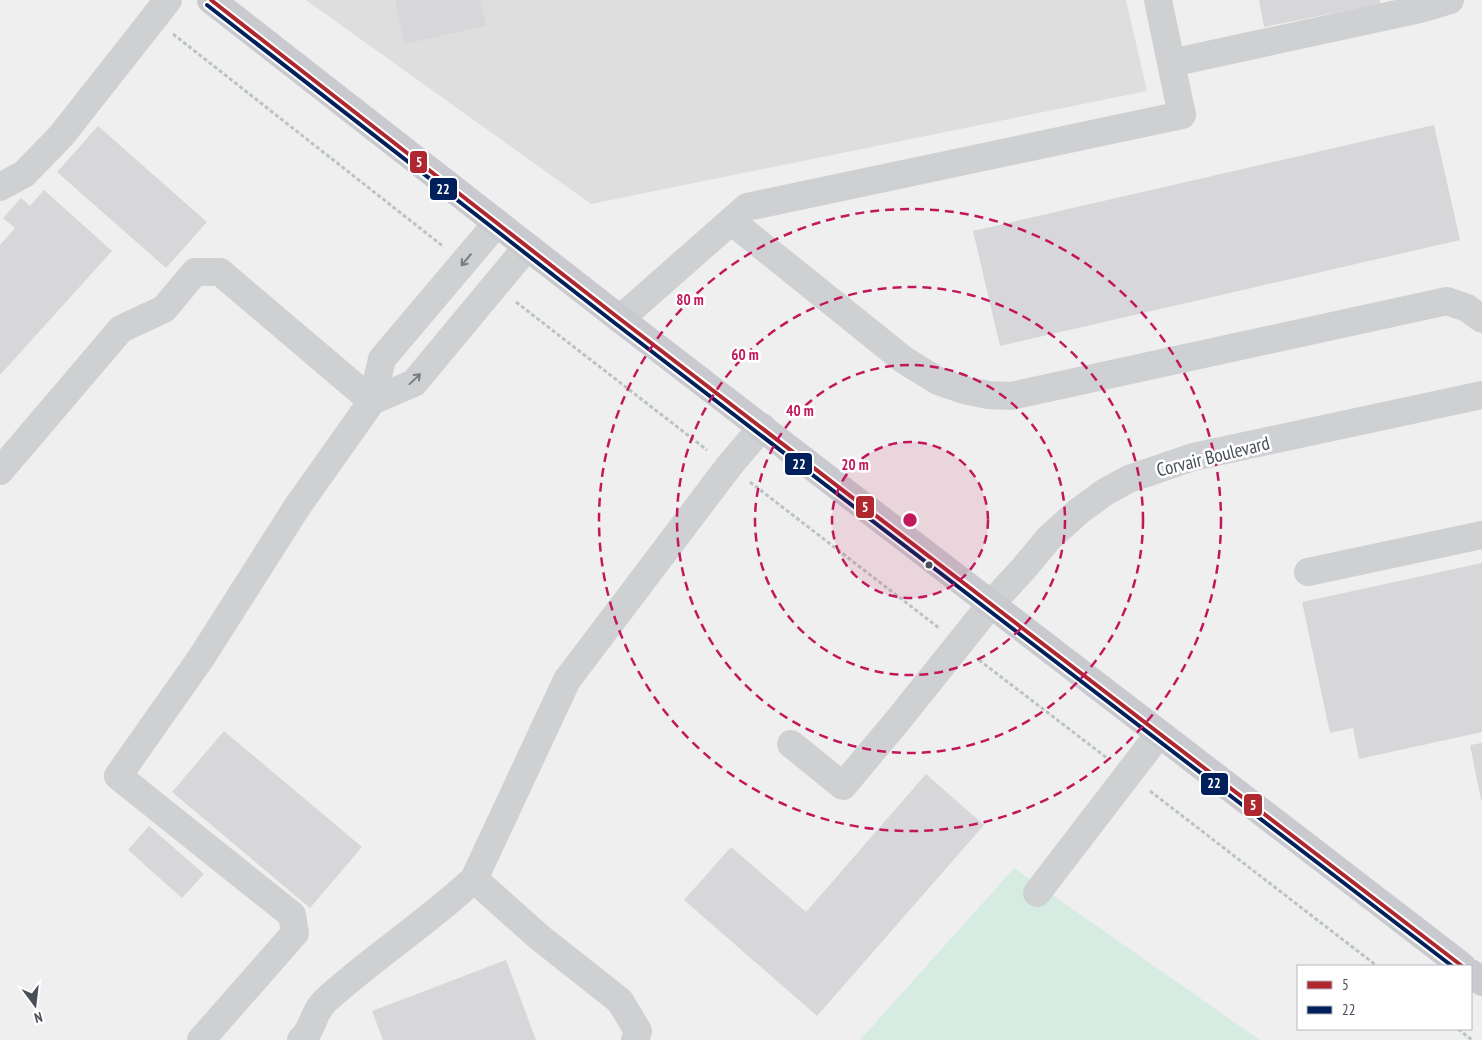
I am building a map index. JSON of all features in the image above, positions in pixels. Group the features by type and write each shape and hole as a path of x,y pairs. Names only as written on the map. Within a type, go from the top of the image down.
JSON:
{"main road":[{"path":"211,0 620,319 1461,965"},
{"path":"1472,974 1482,982"}],"street":[{"path":"620,319 747,207 1182,115 1158,0"},
{"path":"1171,63 1419,4 1450,0"},
{"path":"0,186 24,174 61,136 160,9"},
{"path":"731,221 904,360 938,381 964,390 988,395 1011,396 1447,301 1467,308 1482,319"},
{"path":"201,1040 295,933 292,915 118,776 201,658 297,507 372,400 382,360 497,223"},
{"path":"372,400 414,383 527,247"},
{"path":"0,471 121,329 164,309 195,272 220,272 372,400"},
{"name":"Corvair Boulevard","path":"791,744 843,786 990,604 1049,538 1079,511 1105,492 1129,479 1193,457 1482,395"},
{"path":"306,1038 322,1003 448,903 474,879 567,680 729,466 762,428"},
{"path":"1308,572 1482,535"},
{"path":"1036,893 1160,734"},
{"path":"474,879 539,936 620,1002 638,1031 635,1040"}],"path":[{"path":"160,9 464,262"},
{"path":"494,286 1376,965"},
{"path":"1459,1030 1472,1040"}],"shaded area":[{"path":"306,0 1126,0 1147,91 591,204"}],"green space":[{"path":"1014,868 1260,1040 860,1040"}],"building":[{"path":"395,0 480,0 486,26 404,44"},
{"path":"1259,0 1380,0 1380,4 1264,27"},
{"path":"1434,125 1460,240 1000,346 973,231"},
{"path":"98,126 207,222 166,268 57,172"},
{"path":"44,190 112,251 0,375 0,245 15,228 3,218 21,198 30,206"},
{"path":"1482,563 1482,732 1359,759 1353,728 1330,733 1302,602"},
{"path":"224,731 362,847 310,908 172,792"},
{"path":"1482,743 1482,800 1481,800 1470,745"},
{"path":"926,774 984,825 817,1016 684,900 731,847 806,912"},
{"path":"149,826 204,874 182,898 128,850"},
{"path":"506,960 536,1040 383,1040 372,1011"}],"transit line":[{"name":"5","path":"211,0 620,319 1461,965"},
{"name":"22","path":"207,5 616,324 1451,965"}]}
